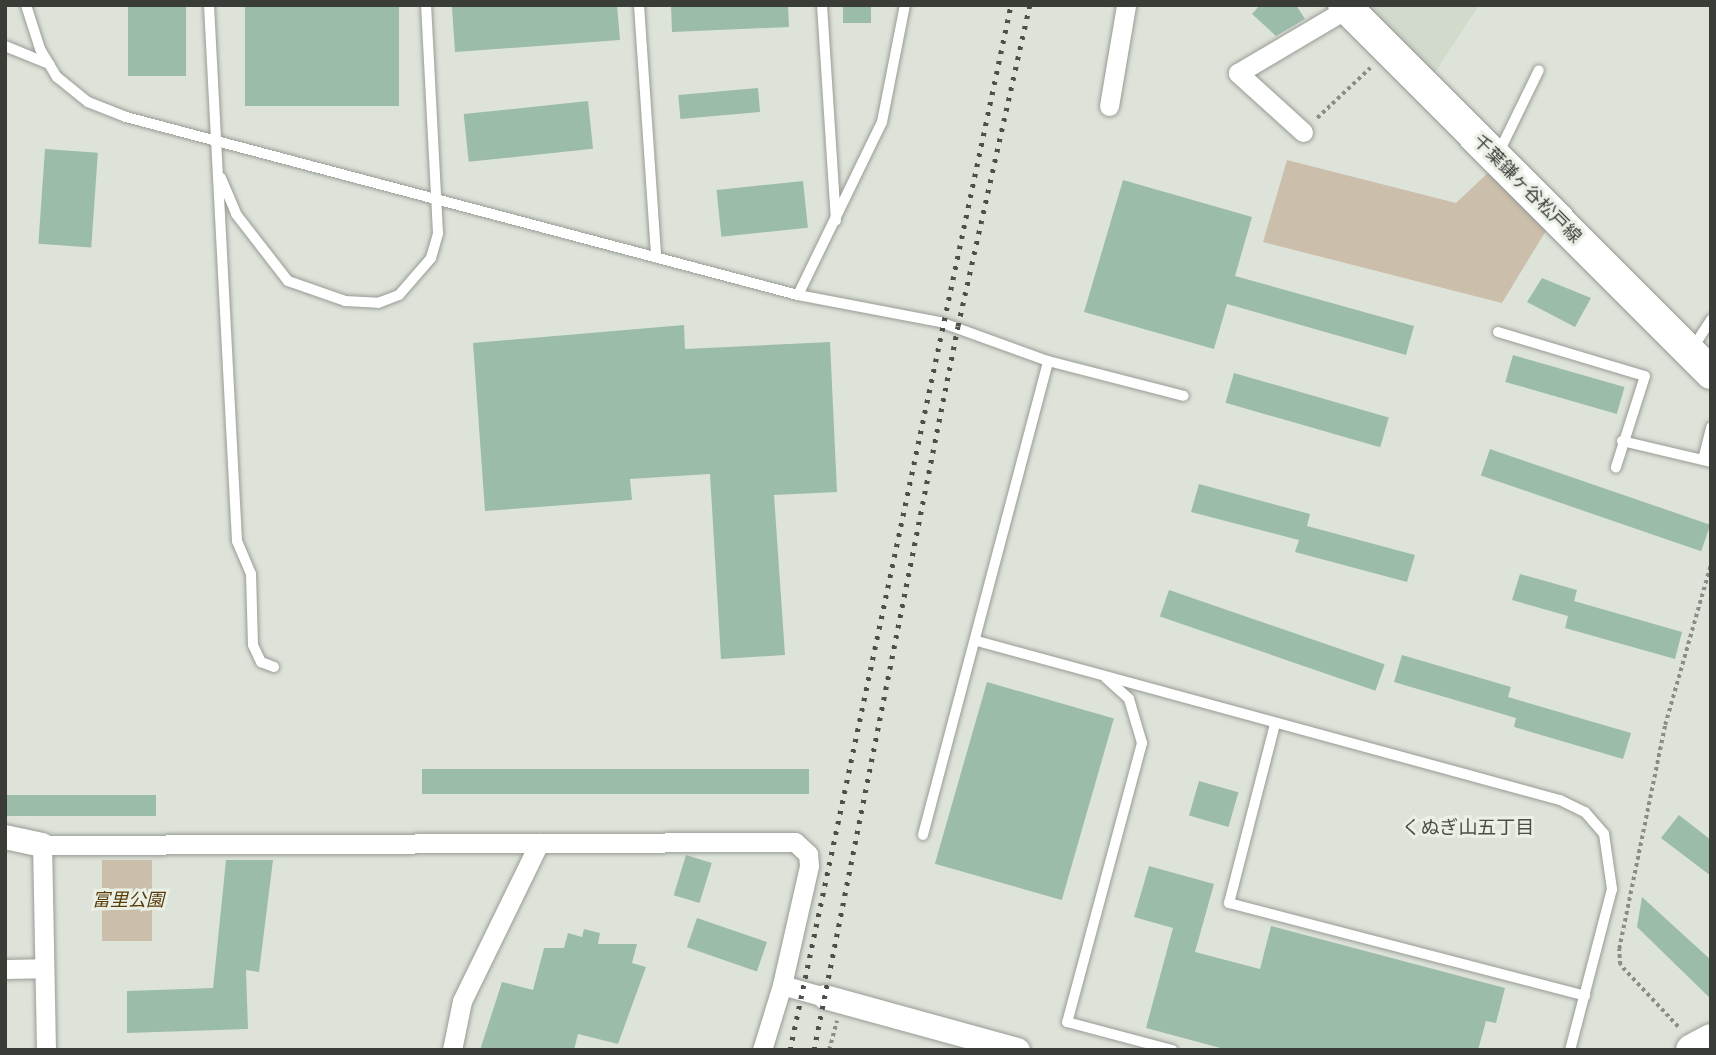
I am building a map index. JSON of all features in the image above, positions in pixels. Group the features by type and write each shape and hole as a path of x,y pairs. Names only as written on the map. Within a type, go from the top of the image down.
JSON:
{"main road":[{"name":"千葉鎌ヶ谷松戸線","path":"1346,7 1700,362"}],"street":[{"path":"1109,106 1126,5"},
{"path":"1303,132 1238,73 1346,7"},
{"path":"5,837 42,845 795,842 808,854 809,866 782,985 762,1050"},
{"path":"452,1050 462,1001 539,843"},
{"path":"42,845 46,1050"},
{"path":"5,969 44,968"},
{"path":"782,985 1018,1050"}],"lane":[{"path":"26,5 49,64"},
{"path":"209,5 237,541 251,574 253,645 261,662 274,667"},
{"path":"219,171 236,214 288,281 345,300 378,303 416,280 438,233 439,199 426,5"},
{"path":"639,5 656,257"},
{"path":"822,5 836,221"},
{"path":"798,295 882,122 905,5"},
{"path":"5,46 49,64 88,102 217,140 798,295 940,322 1048,360 1184,396"},
{"path":"1496,158 1539,70"},
{"path":"1700,362 1711,320"},
{"path":"1498,332 1645,376 1622,441 1616,467"},
{"path":"923,835 1048,360"},
{"path":"1622,441 1707,461 1711,427"},
{"path":"976,641 1560,800 1585,813 1604,834 1613,859 1612,889 1570,1050"},
{"path":"1103,675 1129,698 1142,743 1067,1022 1172,1050"},
{"path":"1275,724 1229,903 1585,996"}],"path":[{"path":"1303,132 1381,58"},
{"path":"1700,1046 1620,965 1619,949 1665,725 1711,562"},
{"path":"829,1050 834,1000"}],"shaded area":[{"path":"1366,5 1479,5 1434,74"}],"green space":[{"path":"1287,160 1456,203 1490,171 1547,229 1502,303 1263,242"},
{"name":"富里公園","path":"102,860 152,860 152,941 102,941"}],"building":[{"path":"128,5 186,5 186,76 128,76"},
{"path":"245,5 399,5 399,106 245,106"},
{"path":"617,5 620,40 455,52 452,7"},
{"path":"671,5 788,5 789,27 672,32"},
{"path":"843,5 871,5 871,23 843,23"},
{"path":"1260,5 1296,5 1305,19 1276,36 1252,14"},
{"path":"758,88 760,112 680,119 678,95"},
{"path":"588,101 593,149 469,162 464,114"},
{"path":"45,149 98,153 91,247 38,244"},
{"path":"1123,180 1252,217 1235,276 1414,326 1406,355 1227,304 1214,349 1084,312"},
{"path":"803,181 808,228 721,237 716,190"},
{"path":"1542,278 1591,298 1575,327 1527,302"},
{"path":"684,325 685,349 830,342 837,492 774,495 785,655 721,659 710,474 630,479 632,500 485,511 473,343"},
{"path":"1513,355 1625,387 1617,414 1505,382"},
{"path":"1234,373 1389,417 1380,447 1225,403"},
{"path":"1490,449 1710,525 1701,551 1481,475"},
{"path":"1199,484 1310,514 1307,526 1415,555 1407,582 1295,552 1299,540 1191,512"},
{"path":"1520,574 1577,590 1574,601 1682,632 1675,659 1565,628 1568,616 1512,600"},
{"path":"1169,590 1385,664 1375,691 1160,616"},
{"path":"1402,655 1511,687 1508,697 1631,733 1623,759 1514,727 1516,718 1394,682"},
{"path":"987,682 1114,718 1062,900 935,864"},
{"path":"422,769 809,769 809,794 422,794"},
{"path":"1199,781 1238,792 1228,827 1189,816"},
{"path":"6,795 156,795 156,816 6,816"},
{"path":"1679,815 1711,840 1711,876 1661,838"},
{"path":"686,855 712,863 700,903 674,895"},
{"path":"226,860 273,860 259,972 246,970 248,1029 127,1033 127,991 213,988"},
{"path":"1149,866 1214,884 1195,952 1260,969 1271,926 1505,988 1496,1023 1486,1021 1478,1050 1228,1050 1146,1028 1173,928 1134,917"},
{"path":"1642,897 1711,960 1711,999 1637,927"},
{"path":"697,918 767,942 757,971 687,947"},
{"path":"584,929 600,933 598,944 637,944 632,963 646,967 618,1044 578,1034 574,1050 480,1050 502,982 533,990 544,948 564,948 568,933 582,937"}],"railway":[{"path":"790,1050 1011,5"},
{"path":"814,1050 958,326 1030,5"}],"district":[{"name":"くぬぎ山五丁目","path":"1468,828"}]}
